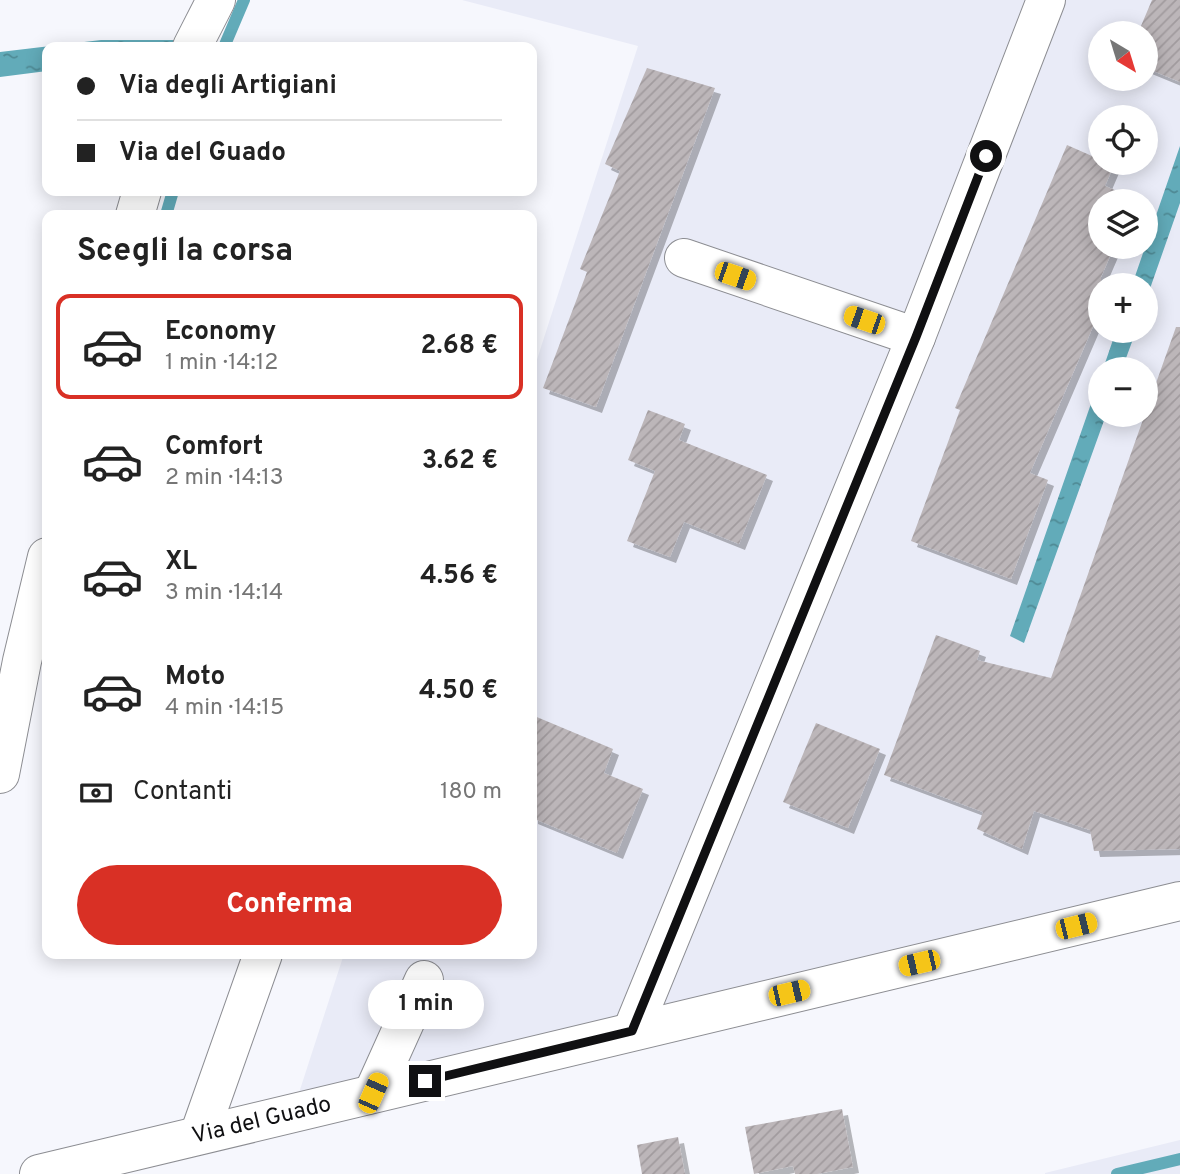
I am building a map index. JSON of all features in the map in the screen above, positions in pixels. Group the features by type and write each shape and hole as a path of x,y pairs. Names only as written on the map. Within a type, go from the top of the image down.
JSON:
{"street":[{"path":"195,42 216,0"},
{"path":"632,1031 916,337 1046,0"},
{"path":"684,258 916,337"},
{"path":"0,774 11,662 42,572"},
{"name":"Via del Guado","path":"39,1174 1180,901"},
{"path":"199,1135 261,959"},
{"path":"373,1093 424,980"}],"shaded area":[{"path":"462,0 1180,0 1180,893 296,1102 342,959 537,959 537,359 638,46"},
{"path":"1180,1140 1180,1174 1045,1174 1045,1173"}],"water":[{"path":"101,40 194,40 193,42 84,42"},
{"path":"42,47 42,72 0,77 0,52"},
{"path":"1180,146 1180,203 1155,273 1136,273 1141,259 1158,259 1158,210"},
{"path":"1112,343 1132,343 1126,357 1107,357"},
{"path":"1088,412 1088,427 1102,427 1024,643 1010,636"}],"building":[{"path":"1152,0 1180,0 1180,82 1158,73 1158,21 1143,21"},
{"path":"647,68 715,88 596,407 543,388 587,272 580,269 620,171 605,164"},
{"path":"1067,145 1088,154 1088,175 1110,175 1105,186 1112,189 1088,189 1088,259 1109,259 1103,273 1088,273 1088,338 1030,473 1048,480 1011,579 911,541 960,410 955,408"},
{"path":"1176,327 1180,327 1180,849 1094,851 1090,830 1034,811 1022,849 977,829 983,812 884,775 936,635 980,651 977,660 1051,678 1140,427 1158,427 1158,378"},
{"path":"648,410 685,424 679,440 767,475 739,544 684,522 670,557 627,541 655,471 628,460"},
{"path":"537,717 613,749 604,773 643,789 617,853 537,820"},
{"path":"816,723 880,749 848,828 783,802"},
{"path":"842,1109 853,1167 817,1174 795,1174 793,1166 754,1174 745,1127"},
{"path":"678,1137 685,1174 642,1174 637,1145"}],"waterway":[{"path":"226,42 244,0"},
{"path":"167,210 172,196"},
{"path":"1117,1174 1180,1159"}],"route":[{"path":"425,1081 632,1031 916,337 986,156"}]}
